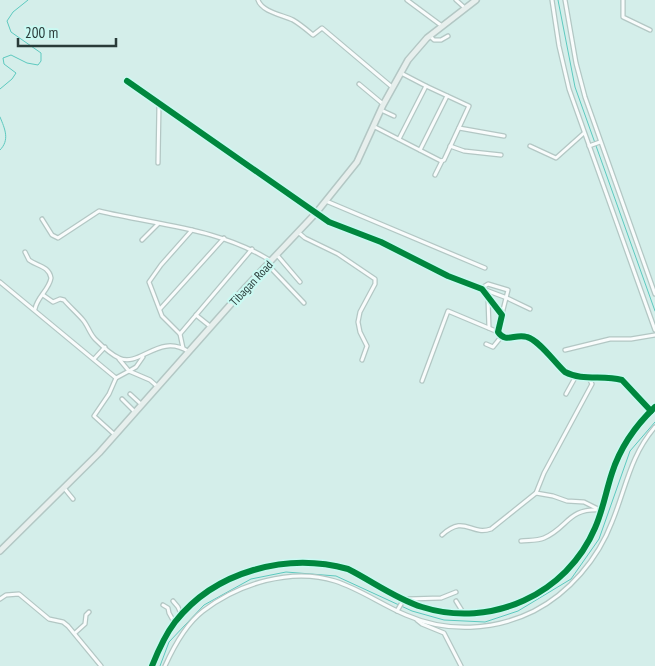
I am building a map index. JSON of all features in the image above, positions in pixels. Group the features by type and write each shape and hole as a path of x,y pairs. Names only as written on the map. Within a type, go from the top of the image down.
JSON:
{"main road":[{"name":"Tibagan Road","path":"0,551 115,436 211,327 316,213 357,162 382,107 408,60 430,36 476,0"}],"street":[{"path":"258,0 265,8 291,19 314,35 322,28 392,88"},
{"path":"407,0 442,26"},
{"path":"456,0 465,8"},
{"path":"552,0 559,46 569,89 655,330"},
{"path":"565,0 576,63 599,142 655,294"},
{"path":"623,0 623,17 650,30"},
{"path":"430,36 434,40 441,40 448,36"},
{"path":"401,72 469,107 435,175"},
{"path":"127,81 334,224 381,242 448,276 507,298 530,309"},
{"path":"359,84 394,116"},
{"path":"399,139 426,86"},
{"path":"420,150 448,96"},
{"path":"158,163 159,103"},
{"path":"373,126 442,160"},
{"path":"459,128 504,136"},
{"path":"530,146 556,158 584,132"},
{"path":"590,146 599,142"},
{"path":"450,146 464,152 501,155"},
{"path":"326,201 485,268"},
{"path":"42,219 52,235 58,238 98,211 203,231 252,250 270,263 304,303"},
{"path":"142,240 159,223"},
{"path":"183,348 180,334 164,319 152,292 150,280 192,230"},
{"path":"298,232 305,238 338,254 375,279 375,284 364,302 358,318 360,332 367,346 362,360"},
{"path":"160,310 224,238"},
{"path":"180,334 252,250"},
{"path":"25,252 30,261 42,266 50,274 51,281 37,301 35,310"},
{"path":"277,255 300,282"},
{"path":"0,282 116,378"},
{"path":"481,289 488,284 508,292 498,332"},
{"path":"481,289 502,314"},
{"path":"42,295 53,302 60,299 64,300 88,326 96,340 119,358 129,371 154,382 159,387"},
{"path":"487,296 489,328"},
{"path":"422,381 447,311 449,310 498,332 501,337 508,339 516,336 532,338 565,372 589,378 622,380 651,411"},
{"path":"196,315 211,327"},
{"path":"565,350 610,339 630,340 655,335"},
{"path":"486,344 493,347 501,337"},
{"path":"119,358 132,359 161,346 183,348 189,352"},
{"path":"94,359 105,347"},
{"path":"115,436 94,416 109,394 116,378 136,367 145,354"},
{"path":"566,394 576,376"},
{"path":"442,535 458,525 482,531 491,529 536,493 543,476 592,384 589,378"},
{"path":"130,394 142,405"},
{"path":"122,399 136,412"},
{"path":"152,666 166,634 174,622 197,599 222,582 247,572 276,565 310,563 348,568 404,600 421,607 445,613 465,615 484,613 507,608 539,594 572,565 584,550 596,527 620,452 634,430 655,407"},
{"path":"165,666 187,628 202,611 228,595 268,579 303,576 335,580 417,619 446,626 467,628 493,626 532,612 562,592 586,567 604,540 613,522 633,461 640,447 655,427"},
{"path":"64,488 72,498"},
{"path":"536,493 567,501 584,502 601,510"},
{"path":"521,541 543,539 560,529 573,516 585,510 601,510"},
{"path":"404,600 441,598 456,592"},
{"path":"0,599 6,595 20,595 49,619 65,623 101,666"},
{"path":"398,610 404,600"},
{"path":"173,601 178,606 181,614"},
{"path":"456,601 465,615"},
{"path":"162,605 168,608 174,622"},
{"path":"75,633 85,624 86,615 89,612"},
{"path":"417,619 422,624 444,633 461,666"}],"waterway":[{"path":"0,89 16,73 4,64 3,58 11,55 27,63 38,65 41,61 41,53 11,32 7,21 13,12 28,0"},
{"path":"558,0 575,87 655,311"},
{"path":"0,117 6,138 0,150"},
{"path":"160,666 169,642 204,605 251,579 286,572 336,576 412,611 444,620 485,622 518,611 571,579 599,539 630,451 655,422"}],"cycle path":[{"path":"127,81 329,222 381,242 448,276 482,289 502,315 498,332 504,337 523,336 532,339 565,372 572,375 622,380 651,411"},
{"path":"152,666 168,632 191,604 231,578 277,565 325,564 348,569 412,604 448,613 474,613 500,609 524,600 546,588 566,571 582,551 598,521 619,455 635,430 655,407"}]}
